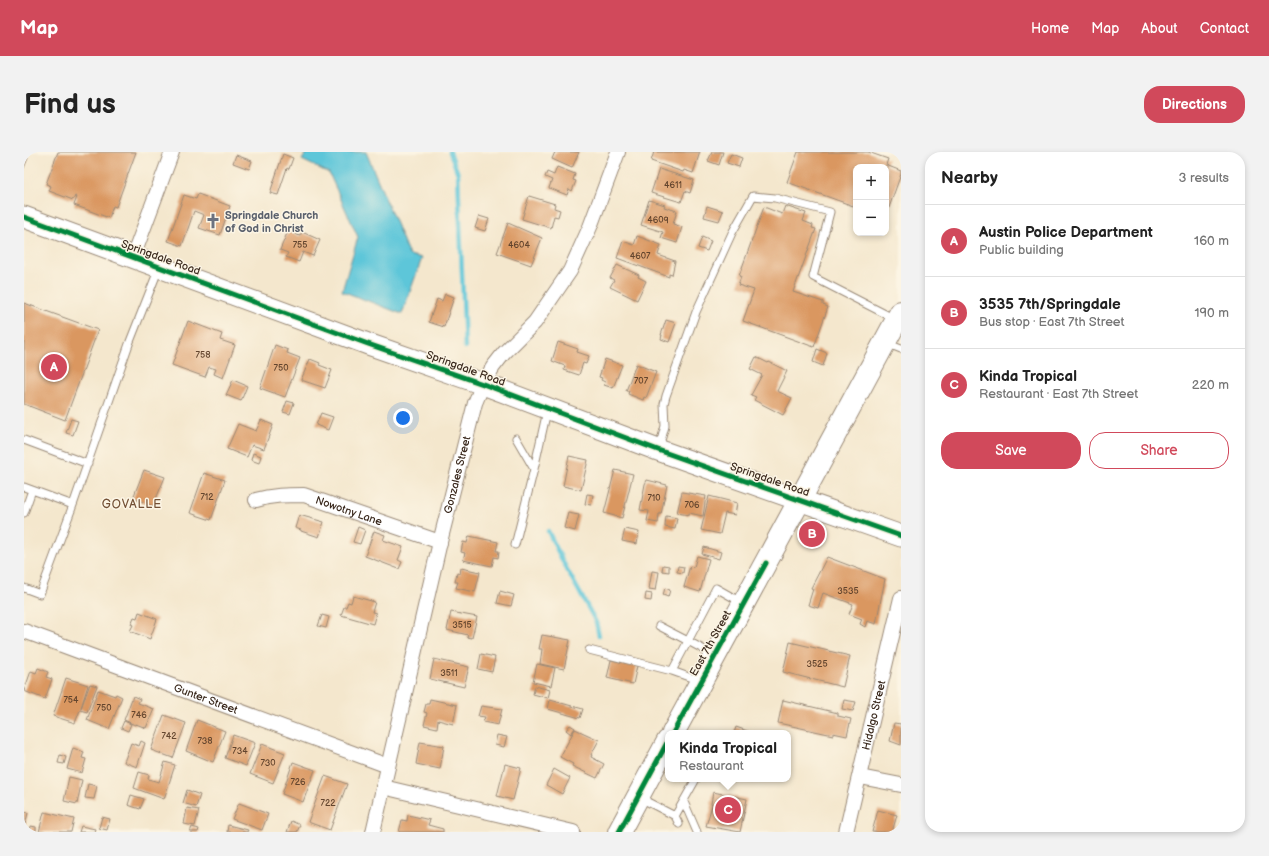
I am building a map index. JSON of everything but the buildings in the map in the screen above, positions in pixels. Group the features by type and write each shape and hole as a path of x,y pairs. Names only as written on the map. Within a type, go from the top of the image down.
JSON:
{"main road":[{"name":"Springdale Road","path":"24,217 368,344 483,384 658,450 901,536"},
{"name":"East 7th Street","path":"674,730 800,500 893,346 899,316"},
{"path":"619,832 665,752"}],"street":[{"path":"133,257 172,152"},
{"name":"Gonzales Street","path":"373,832 440,542 475,403 483,384 493,367 504,353 535,322 570,271 590,227 618,152"},
{"name":"Nowotny Lane","path":"256,500 269,496 304,495 440,542"},
{"name":"Hidalgo Street","path":"846,832 901,598"},
{"name":"Gunter Street","path":"24,631 388,766"},
{"path":"860,777 901,785"},
{"path":"384,787 573,832"}],"lane":[{"path":"658,450 665,426 664,404 666,396 696,312 732,233 753,196 775,198 830,212 813,277 899,316"},
{"path":"24,588 40,594 88,464 129,344 160,267"},
{"path":"515,545 548,409"},
{"path":"516,438 534,469"},
{"path":"24,440 88,464"},
{"path":"24,487 73,505"},
{"path":"24,513 32,490"},
{"path":"672,671 716,588 743,603"},
{"path":"659,626 715,656"},
{"path":"589,650 672,671 701,682"},
{"path":"675,816 694,782"},
{"path":"638,797 675,816 679,824"},
{"path":"684,802 697,832"}],"water":[{"path":"307,152 366,152 409,255 422,258 402,314 342,291 358,237 329,173 302,160"}],"waterway":[{"path":"450,152 458,174 465,347"},
{"path":"548,531 565,566 596,622 599,636"}],"cycle path":[{"path":"24,217 368,344 483,384 658,450 901,536"},
{"path":"675,730 766,563"},
{"path":"619,832 665,747"}],"place":[{"name":"Springdale Church of God in Christ","path":"213,221"},
{"name":"Austin Police Department","path":"54,367"},
{"name":"3535 7th/Springdale","path":"812,534"},
{"name":"Kinda Tropical","path":"728,810"}],"district":[{"name":"GOVALLE","path":"132,504"}]}
